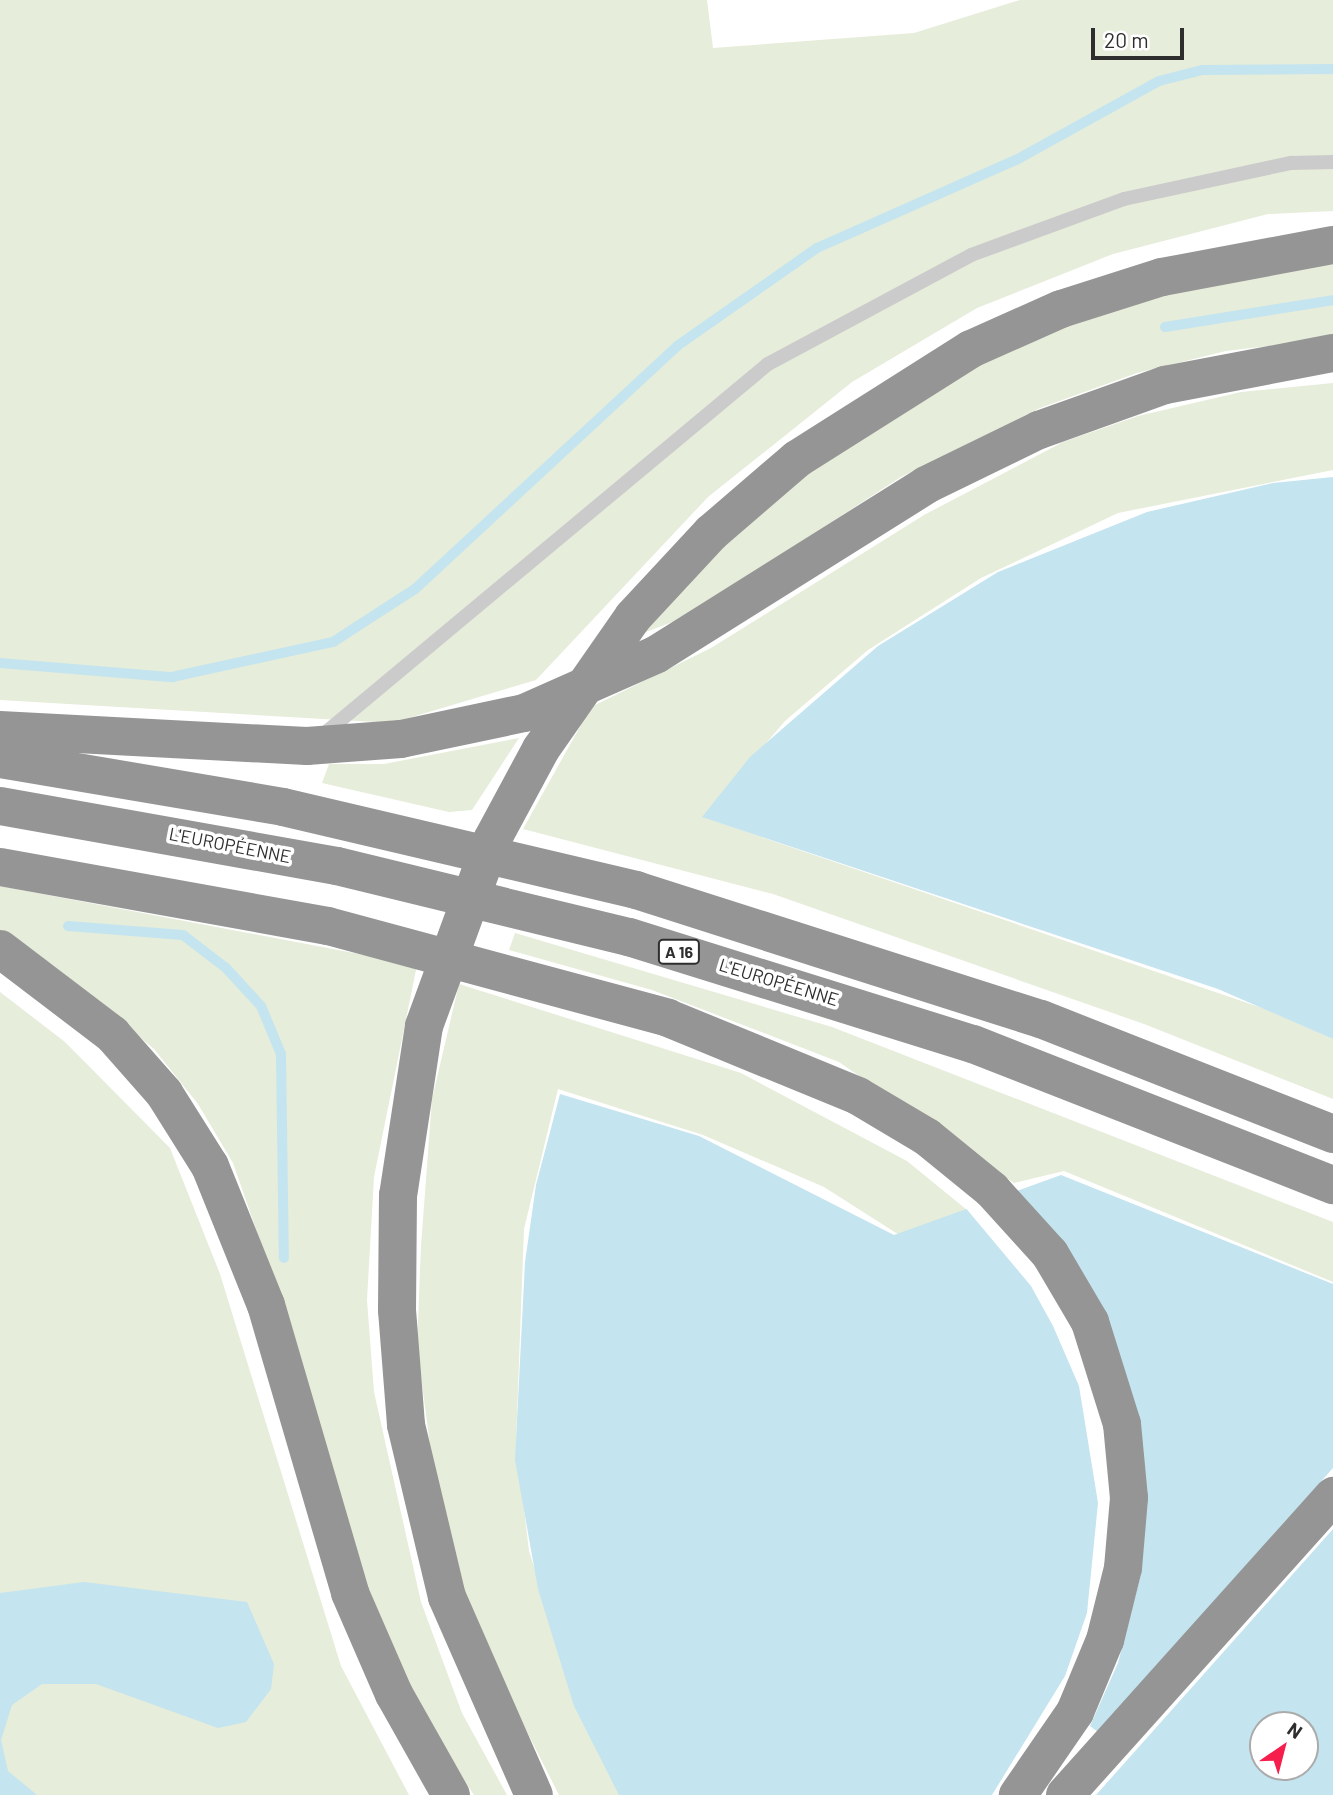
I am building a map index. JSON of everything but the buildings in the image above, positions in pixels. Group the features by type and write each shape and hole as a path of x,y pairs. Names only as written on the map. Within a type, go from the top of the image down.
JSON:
{"highway":[{"path":"534,1795 496,1720 447,1597 406,1425 397,1310 398,1195 424,1026 492,839 541,749 633,617 711,533 797,459 960,355 1109,292 1205,266 1333,245"},
{"path":"0,730 307,746 463,729 576,694 678,643 926,485 1000,447 1165,385 1333,353"},
{"path":"0,759 282,807 636,890 1041,1019 1333,1134"},
{"name":"L'EUROPÉENNE","path":"0,806 324,863 629,937 973,1044 1333,1185"},
{"path":"0,867 271,914 555,984 752,1048 881,1109 966,1167 1050,1254 1090,1322 1122,1424 1128,1532 1114,1610 1075,1712 1018,1795"},
{"path":"0,948 112,1034 164,1093 210,1166 266,1305 350,1593 394,1694 451,1795"},
{"path":"1065,1795 1333,1496"}],"lane":[{"path":"307,746 768,364 971,255 1099,208 1210,177 1333,162"}],"green space":[{"path":"0,0 707,0 713,48 914,33 1020,0 1333,0 1333,211 1268,214 1113,254 977,308 852,382 708,497 536,680 392,723 0,700"},
{"path":"1333,260 1333,338 1226,351 1137,373 1040,408 901,477 683,618 638,635 769,499 962,368 1147,294"},
{"path":"1333,383 1333,470 1118,513 981,578 868,650 785,721 703,817 1265,1009 1333,1039 1333,1099 1144,1024 773,894 523,829 591,707 711,648 924,515 1063,442 1138,416 1241,392"},
{"path":"519,738 472,810 449,812 322,783 329,764 384,764"},
{"path":"0,886 417,965 374,1177 367,1300 374,1392 421,1602 462,1713 507,1795 474,1795 437,1740 382,1630 351,1551 292,1333 233,1163 198,1104 154,1049 54,966 0,932"},
{"path":"515,933 832,1027 1333,1222 1333,1282 1064,1171 1014,1183 839,1062 652,990 509,950"},
{"path":"459,984 741,1073 907,1161 967,1210 904,1238 824,1187 703,1135 558,1089 524,1229 516,1442 529,1551 565,1667 622,1795 559,1795 476,1631 436,1490 417,1347 421,1246 432,1099"},
{"path":"0,992 65,1042 170,1148 220,1274 341,1666 409,1795 0,1795"}],"water":[{"path":"1333,477 1333,1039 1218,989 702,817 750,757 878,646 998,572 1147,512 1273,483"},
{"path":"560,1094 699,1136 894,1235 1061,1175 1333,1284 1333,1795 619,1795 574,1706 538,1589 515,1460 525,1262 536,1185"},
{"path":"84,1582 247,1602 274,1664 271,1689 246,1722 218,1728 96,1684 42,1684 12,1705 1,1740 8,1771 37,1795 0,1795 0,1593"}],"pier":[{"path":"1011,1189 1070,1262 1141,1574 1118,1663 1090,1726 1098,1732 1333,1468 1333,1529 1096,1795 992,1795 1065,1676 1087,1613 1098,1503 1079,1386 1053,1326 1031,1286 964,1206"}],"waterway":[{"path":"0,663 172,677 333,642 415,589 677,346 817,248 1016,160 1159,81 1202,70 1333,69"},
{"path":"1165,327 1333,300"},
{"path":"68,926 183,935 226,968 261,1006 281,1054 284,1258"}]}
